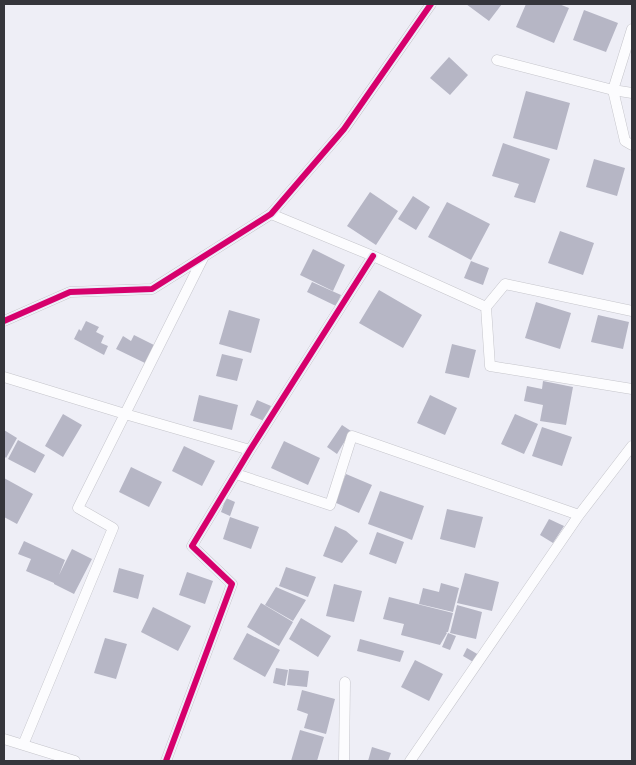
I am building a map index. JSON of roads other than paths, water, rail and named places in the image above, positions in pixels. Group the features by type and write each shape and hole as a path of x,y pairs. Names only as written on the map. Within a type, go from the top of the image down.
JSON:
{"street":[{"path":"4,321 70,292 152,289 271,214 344,130 431,4"},
{"path":"632,29 613,90 625,141 632,145"},
{"path":"497,60 613,90 632,93"},
{"path":"271,214 373,256 486,307"},
{"path":"23,745 113,528 78,508 204,256"},
{"path":"166,761 232,584 192,546 250,450 373,256"},
{"path":"632,311 505,284 486,307 490,366 632,389"},
{"path":"4,377 250,450"},
{"path":"236,474 330,505 352,436 579,514"},
{"path":"410,761 579,514 632,446"},
{"path":"344,761 345,682"},
{"path":"4,739 74,761"}]}
